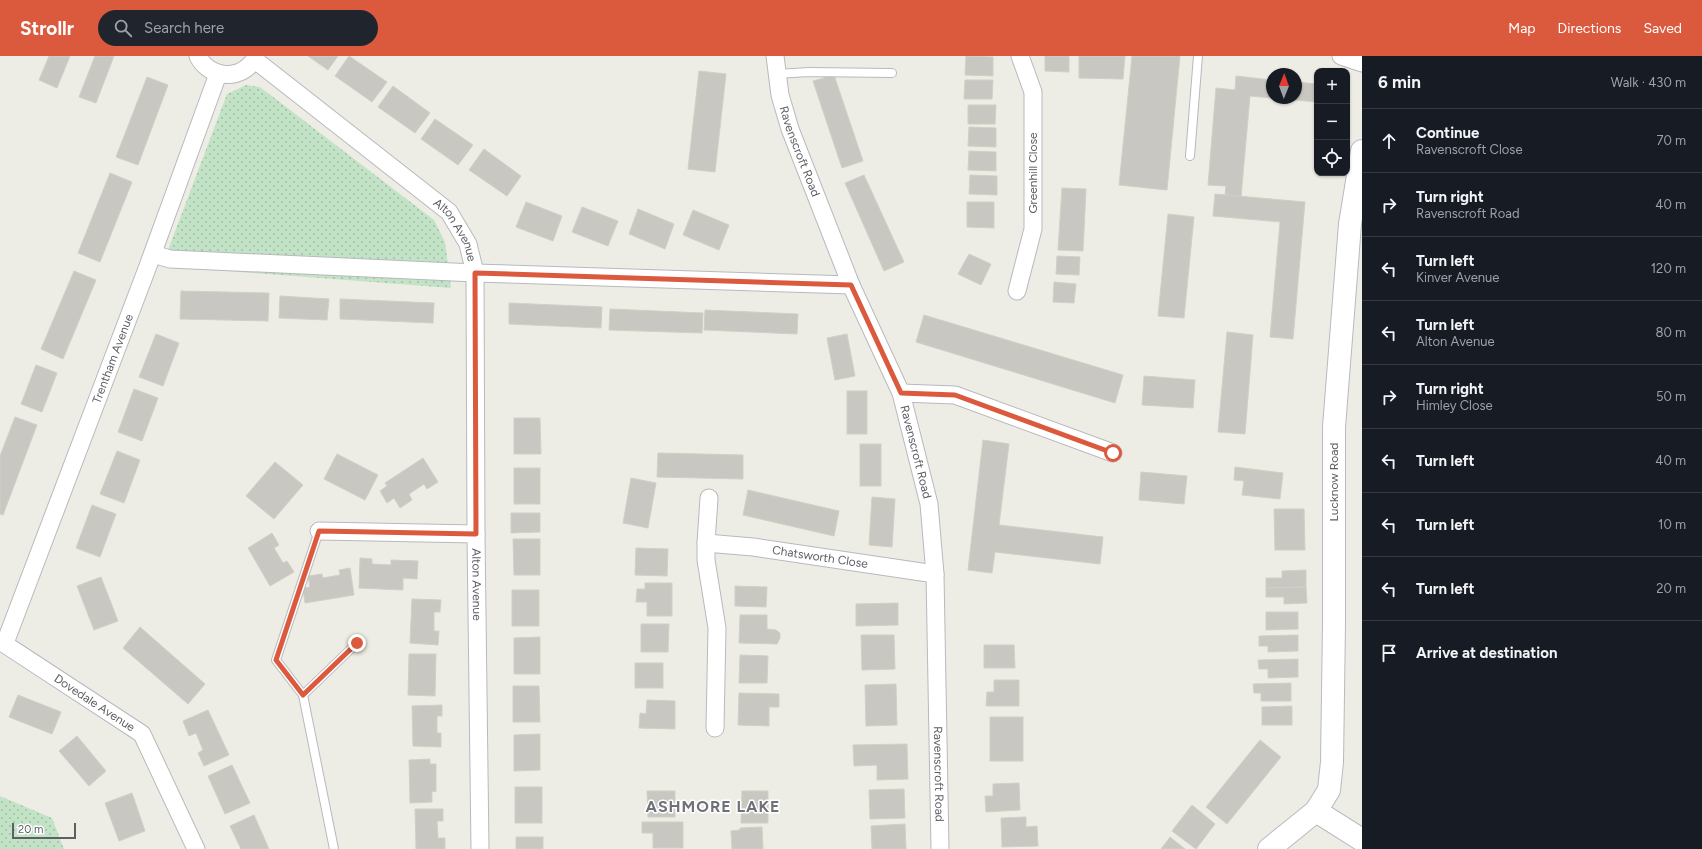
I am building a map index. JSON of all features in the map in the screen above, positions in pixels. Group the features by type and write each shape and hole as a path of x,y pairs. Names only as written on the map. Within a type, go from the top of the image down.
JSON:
{"street":[{"path":"198,56 201,63 218,74 234,75 243,71 256,58"},
{"name":"Ravenscroft Road","path":"775,56 780,95 790,129 851,285 901,393 929,504 935,574 940,849"},
{"name":"Greenhill Close","path":"1017,291 1033,229 1033,92 1020,56"},
{"path":"1341,56 1362,63"},
{"name":"Alton Avenue","path":"256,58 449,212 468,244 475,273 476,534 480,849"},
{"name":"Trentham Avenue","path":"2,642 153,254 218,74"},
{"name":"Lucknow Road","path":"1269,849 1316,811 1329,790 1332,762 1334,624 1334,427 1350,224 1362,151"},
{"path":"153,254 178,259 475,273 851,285"},
{"path":"901,393 955,395 1113,453"},
{"path":"709,498 706,560 717,628 715,728"},
{"path":"319,531 476,534"},
{"name":"Chatsworth Close","path":"706,543 753,546 935,574"},
{"name":"Dovedale Avenue","path":"2,642 142,734 196,849"},
{"path":"1316,811 1362,840"}],"lane":[{"path":"1190,156 1198,56"},
{"path":"777,74 809,72 892,73"},
{"path":"319,531 276,660 303,695 334,849"},
{"path":"303,695 357,643"}],"green space":[{"path":"246,85 260,87 434,220 445,242 451,288 162,266 227,94"},
{"path":"0,796 52,818 64,849 0,849"}],"building":[{"path":"49,56 70,56 57,88 39,80"},
{"path":"95,56 114,56 96,103 79,97"},
{"path":"308,56 338,56 328,70"},
{"path":"349,56 387,82 372,102 335,76"},
{"path":"966,56 993,57 993,76 965,75"},
{"path":"1045,56 1069,56 1069,72 1045,71"},
{"path":"1079,56 1125,56 1123,79 1079,78"},
{"path":"1132,56 1180,56 1167,190 1119,185"},
{"path":"699,71 726,74 715,172 688,169"},
{"path":"834,75 863,161 842,168 813,81"},
{"path":"1236,76 1266,79 1266,97 1250,96 1241,197 1225,195 1226,186 1208,185 1216,88 1235,90"},
{"path":"147,77 168,85 138,165 116,157"},
{"path":"965,80 993,80 992,99 964,99"},
{"path":"1302,83 1314,84 1314,102 1302,101"},
{"path":"393,86 430,113 415,133 378,107"},
{"path":"968,105 996,105 995,124 968,124"},
{"path":"435,119 473,145 458,165 421,139"},
{"path":"969,127 996,128 996,147 968,146"},
{"path":"484,149 521,176 507,196 469,170"},
{"path":"969,151 996,152 996,171 968,170"},
{"path":"110,173 132,182 100,262 78,253"},
{"path":"864,175 904,262 884,271 845,183"},
{"path":"970,175 997,176 997,195 969,194"},
{"path":"1062,188 1086,189 1083,251 1058,250"},
{"path":"1215,194 1305,202 1293,339 1270,337 1280,222 1213,216"},
{"path":"526,202 562,216 553,241 516,227"},
{"path":"967,202 994,202 994,228 967,227"},
{"path":"582,207 618,221 608,246 572,232"},
{"path":"638,209 674,224 665,249 629,234"},
{"path":"693,210 729,225 719,250 683,235"},
{"path":"1168,214 1194,217 1184,318 1158,316"},
{"path":"969,254 991,264 981,285 958,274"},
{"path":"1057,256 1080,257 1079,275 1056,274"},
{"path":"74,271 96,280 63,359 41,349"},
{"path":"1054,282 1076,284 1074,303 1053,302"},
{"path":"181,291 269,293 268,321 180,319"},
{"path":"280,296 329,299 327,320 279,318"},
{"path":"340,299 434,303 433,323 340,319"},
{"path":"509,303 602,307 601,328 509,324"},
{"path":"610,309 703,313 702,333 609,330"},
{"path":"705,310 798,314 797,334 704,330"},
{"path":"924,315 1123,375 1115,403 916,342"},
{"path":"1227,332 1253,335 1245,434 1218,432"},
{"path":"156,334 179,343 163,386 139,377"},
{"path":"847,334 855,376 835,380 827,338"},
{"path":"36,365 57,373 42,412 21,404"},
{"path":"1144,376 1195,380 1193,408 1142,405"},
{"path":"134,389 158,398 142,441 118,432"},
{"path":"847,391 867,391 867,434 847,434"},
{"path":"15,417 37,425 3,515 0,514 0,456"},
{"path":"514,418 540,418 541,454 514,454"},
{"path":"983,440 1009,444 999,525 1103,537 1100,564 995,552 992,573 968,570"},
{"path":"860,444 881,444 881,486 860,486"},
{"path":"117,451 140,460 124,503 100,494"},
{"path":"658,453 743,455 743,479 657,477"},
{"path":"337,454 378,475 365,500 324,479"},
{"path":"423,458 438,482 427,489 424,484 409,494 412,500 400,508 394,498 387,503 380,491 387,486 385,483"},
{"path":"275,462 303,485 274,519 246,496"},
{"path":"1235,467 1283,473 1280,499 1242,495 1244,481 1234,480"},
{"path":"514,468 540,468 540,504 514,504"},
{"path":"1141,472 1187,476 1184,504 1139,500"},
{"path":"631,478 656,483 648,528 623,523"},
{"path":"748,490 839,511 834,536 743,515"},
{"path":"872,497 895,499 892,547 869,545"},
{"path":"92,505 116,514 100,557 76,548"},
{"path":"1274,509 1304,509 1305,550 1275,550"},
{"path":"511,513 540,513 540,532 511,533"},
{"path":"272,533 279,545 274,548 283,563 287,561 294,572 270,586 248,548"},
{"path":"513,539 540,539 540,575 514,575"},
{"path":"636,548 668,549 667,576 635,575"},
{"path":"360,558 372,559 372,564 391,565 391,560 418,561 417,579 403,578 403,590 359,588"},
{"path":"350,568 354,595 305,603 303,588 310,587 308,576 322,574 323,578 340,575 339,570"},
{"path":"1306,570 1306,587 1266,588 1266,578 1282,578 1282,571"},
{"path":"101,577 118,621 94,630 77,586"},
{"path":"645,583 672,583 672,616 647,616 647,602 636,602 637,589 645,589"},
{"path":"735,586 767,587 766,607 735,606"},
{"path":"1306,587 1307,603 1284,604 1284,597 1266,597 1266,588"},
{"path":"512,590 539,590 539,626 512,626"},
{"path":"412,599 441,600 440,612 434,612 434,631 439,631 438,645 410,643"},
{"path":"898,603 898,625 856,626 856,604"},
{"path":"1266,612 1298,612 1298,629 1266,630"},
{"path":"740,615 767,615 767,629 776,630 780,633 780,638 777,644 739,643"},
{"path":"641,624 669,624 668,652 641,652"},
{"path":"140,627 205,684 188,704 123,648"},
{"path":"861,635 894,635 895,669 862,670"},
{"path":"1298,635 1298,651 1268,652 1268,646 1259,646 1259,636"},
{"path":"540,637 540,674 514,674 514,638"},
{"path":"984,645 1014,645 1015,668 984,668"},
{"path":"409,654 436,654 435,696 408,695"},
{"path":"740,655 768,656 767,683 739,683"},
{"path":"1298,659 1298,677 1268,678 1268,669 1259,669 1258,660"},
{"path":"635,663 663,663 663,688 635,688"},
{"path":"994,680 1019,680 1019,706 986,706 987,692 994,692"},
{"path":"1291,683 1291,701 1261,701 1261,693 1254,693 1253,684"},
{"path":"896,684 897,725 866,726 865,685"},
{"path":"513,686 539,686 540,722 513,722"},
{"path":"739,693 779,694 779,707 769,707 769,726 738,725"},
{"path":"18,695 61,712 52,734 9,717"},
{"path":"647,700 675,701 675,729 639,728 640,713 646,714"},
{"path":"442,705 442,716 437,716 437,733 441,733 441,747 413,746 412,706"},
{"path":"1292,706 1292,725 1262,725 1262,707"},
{"path":"208,710 229,755 204,766 198,753 203,750 196,733 189,736 183,721"},
{"path":"990,717 1023,717 1023,761 990,761"},
{"path":"540,734 540,770 514,771 514,735"},
{"path":"77,736 106,771 89,786 59,751"},
{"path":"1260,740 1281,757 1227,824 1206,807"},
{"path":"907,744 908,779 877,780 877,765 854,766 853,745"},
{"path":"430,759 430,764 436,764 436,792 432,791 432,802 410,803 409,760"},
{"path":"232,765 250,803 225,814 208,776"},
{"path":"1019,783 1020,810 986,812 985,796 993,796 993,784"},
{"path":"515,787 542,787 542,823 515,823"},
{"path":"904,789 905,818 870,819 869,790"},
{"path":"647,791 675,791 675,817 648,817"},
{"path":"742,791 768,791 768,823 741,823"},
{"path":"132,793 145,831 119,841 105,803"},
{"path":"1192,805 1215,824 1196,849 1172,831"},
{"path":"415,809 443,809 443,821 437,821 438,838 445,838 445,849 416,849"},
{"path":"254,815 269,849 241,849 230,826"},
{"path":"1026,817 1026,827 1037,826 1038,846 1002,847 1001,818"},
{"path":"642,822 683,822 683,848 653,848 653,833 642,833"},
{"path":"905,824 906,849 872,849 871,826"},
{"path":"762,827 763,849 732,849 731,831 740,830 740,828"},
{"path":"516,837 543,837 543,849 516,849"},
{"path":"1170,837 1185,849 1161,849"}],"district":[{"name":"ASHMORE LAKE","path":"713,806"}],"route":[{"path":"357,643 303,695 276,660 319,531 476,534 475,273 851,285 901,393 955,395 1113,453"}]}
